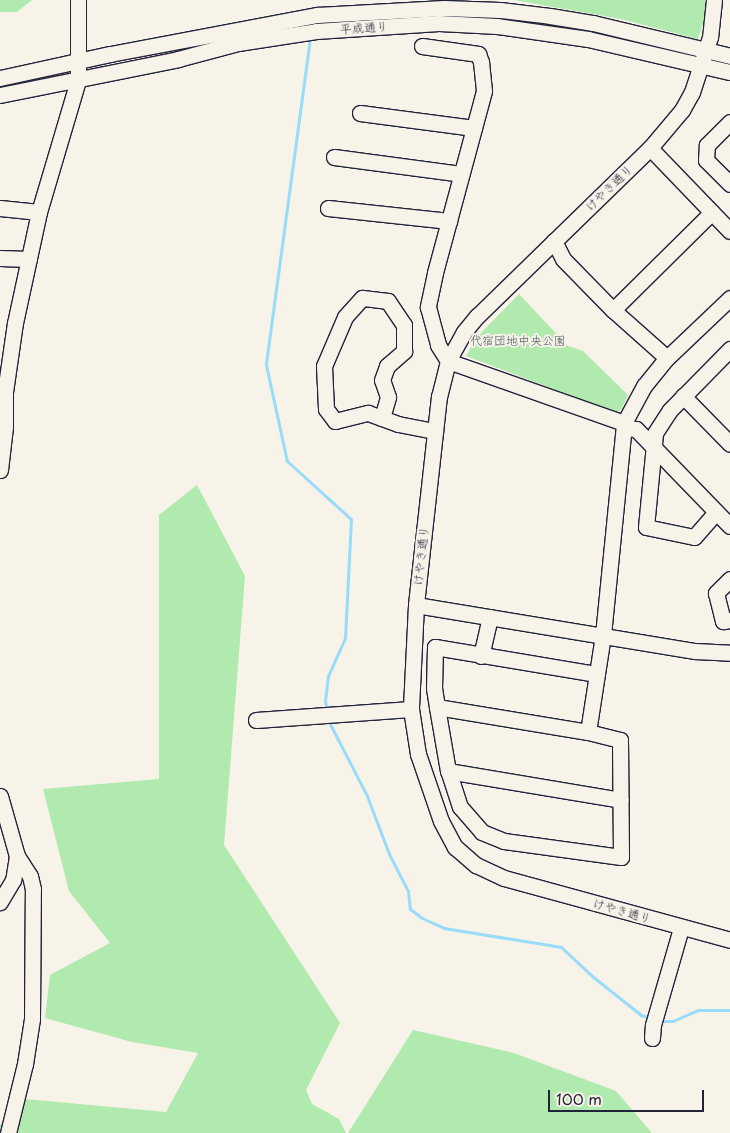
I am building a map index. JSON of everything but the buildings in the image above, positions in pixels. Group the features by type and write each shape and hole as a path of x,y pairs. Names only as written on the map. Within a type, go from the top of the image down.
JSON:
{"street":[{"path":"0,470 9,357 39,212 78,80 80,61 78,0"},
{"name":"けやき通り","path":"714,0 713,19 706,49 692,92 682,110 650,148 477,316 464,332 448,361 443,376 435,431 416,605 411,709 413,733 426,782 448,836 464,855 476,865 504,878 730,940"},
{"name":"平成通り","path":"0,78 317,15 444,8 500,10 594,23 730,56"},
{"name":"平成通り","path":"0,95 78,80 267,38 316,31 439,23 544,31 701,64 730,72"},
{"path":"422,46 478,54 481,62 484,91 428,306 438,345 448,361 636,429 730,526"},
{"path":"360,113 474,128"},
{"path":"730,122 707,145 706,160 730,184"},
{"path":"650,148 730,231"},
{"path":"334,157 462,174"},
{"path":"0,208 39,212"},
{"path":"328,208 449,221"},
{"path":"613,310 712,212"},
{"path":"554,241 563,259 613,310 667,358"},
{"path":"0,258 29,259"},
{"path":"382,418 388,397 382,380 387,366 404,351 404,325 388,301 362,298 345,317 324,366 326,409 335,421 368,413 398,424 435,431"},
{"path":"588,732 603,635 624,425 644,386 667,358 730,298"},
{"path":"716,512 694,537 646,527 655,433 662,421 683,396 727,357"},
{"path":"683,396 730,444"},
{"path":"730,579 716,593 723,621 730,620"},
{"path":"416,605 695,651 730,653"},
{"path":"481,656 490,617"},
{"path":"436,708 588,732 620,740 621,857 504,840 482,832 460,807 448,771 436,708 434,688 435,647 597,674"},
{"path":"256,720 411,709"},
{"path":"448,771 621,800"},
{"path":"0,796 3,816 17,856 30,876 33,889 32,1019 25,1064 8,1133"},
{"path":"0,902 13,880 17,856"},
{"path":"653,1032 681,928"}],"green space":[{"path":"0,0 32,0 17,12 0,12"},
{"path":"514,0 705,0 707,11 698,39 621,19"},
{"name":"代宿団地中央公園","path":"519,294 568,346 583,351 628,395 622,408 617,413 466,356 478,336"},
{"path":"197,485 245,576 224,845 340,1023 306,1090 312,1104 339,1119 346,1133 0,1133 0,1125 25,1099 166,1112 198,1053 132,1042 45,1018 50,975 110,943 69,891 43,789 159,779 159,515"},
{"path":"413,1030 514,1053 616,1091 652,1133 348,1133"}],"waterway":[{"path":"310,38 266,365 287,461 351,519 345,638 328,676 325,701 327,711"},
{"path":"328,720 367,796 389,854 408,891 410,909 422,918 444,928 561,947 592,976 641,1015 650,1018"},
{"path":"658,1021 673,1021 698,1010 730,1010"}]}
